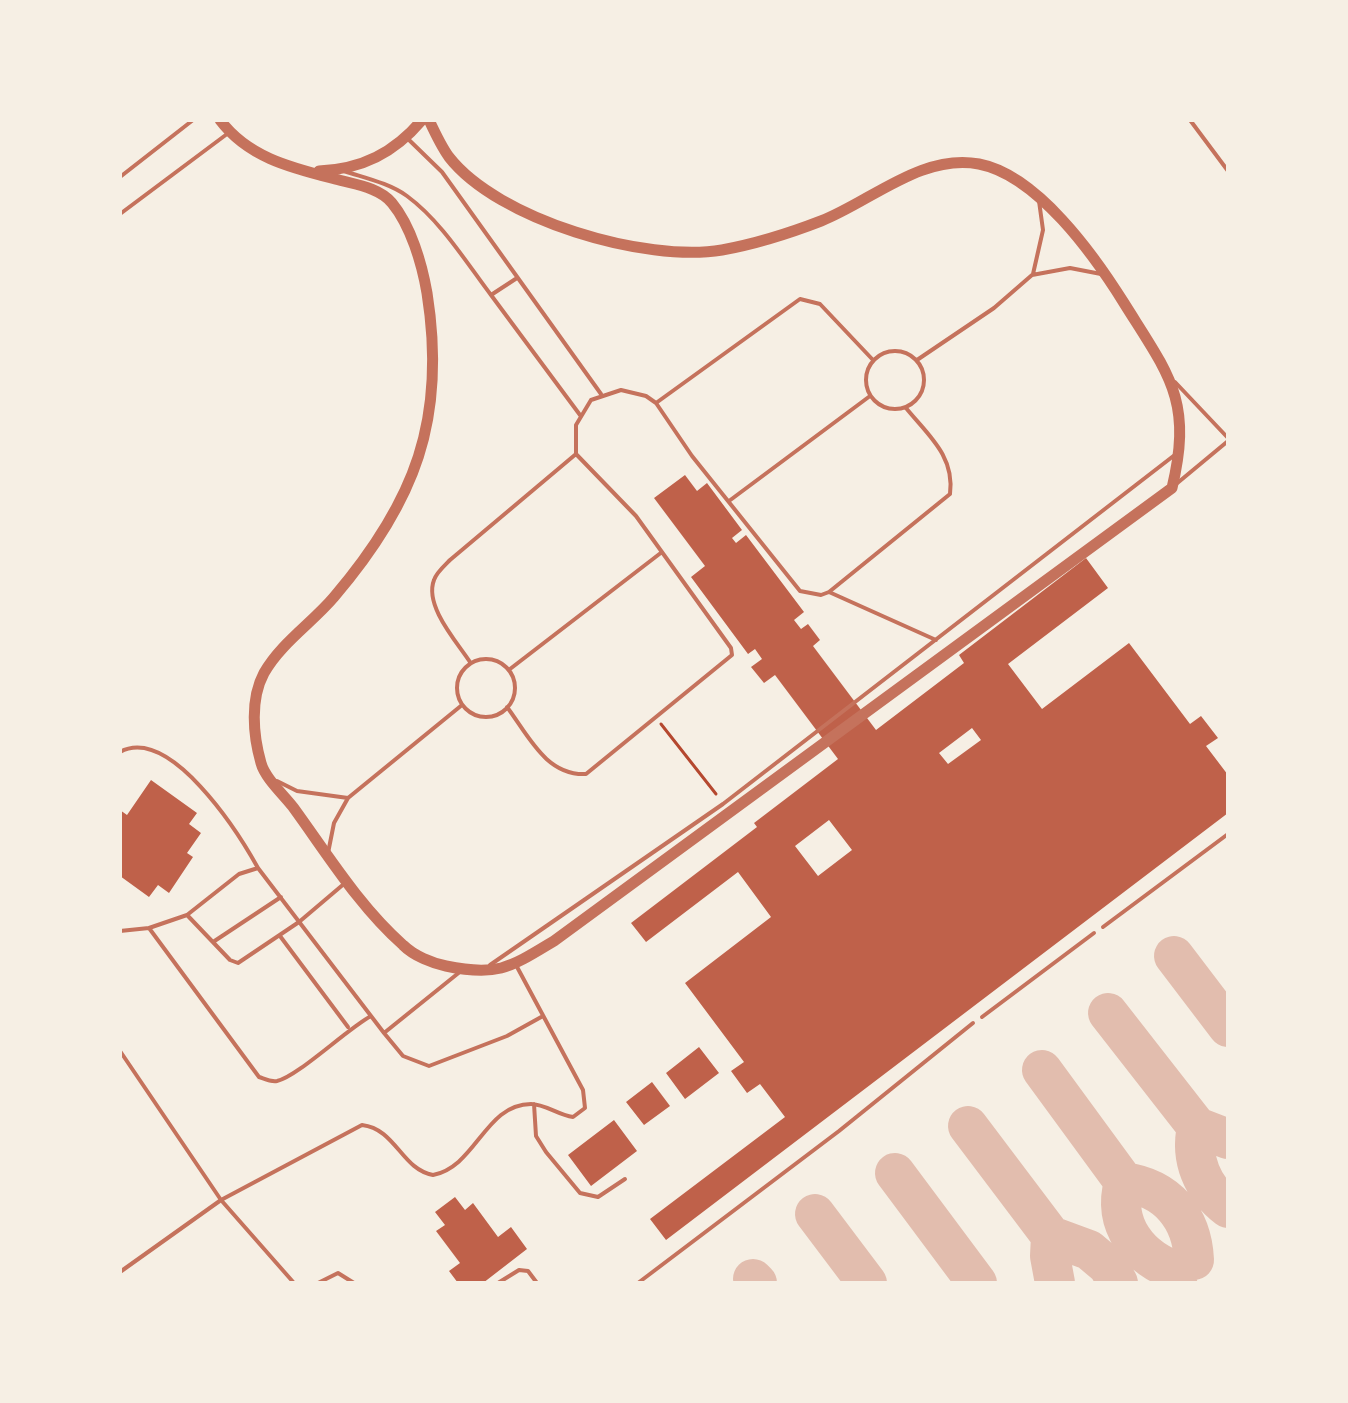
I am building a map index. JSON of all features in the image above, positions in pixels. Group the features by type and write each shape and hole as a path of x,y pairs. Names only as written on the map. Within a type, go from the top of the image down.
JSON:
{"street":[{"path":"220,120 229,132 258,155 291,168 370,188 391,201 411,238 427,292 433,359 428,422 398,512 369,555 264,674 256,702 254,729 261,766 377,922 408,950 436,964 478,973 516,964 554,941 1172,488 1181,450 1179,406 1172,379 1108,277 1079,240 1038,198 1020,181 996,168 975,163 925,171 824,220 771,238 720,251 667,252 565,230 518,209 475,181 450,159 429,120"},
{"path":"291,168 340,170 387,153 407,138 422,120"}],"lane":[{"path":"120,177 193,120"},
{"path":"1190,120 1228,171"},
{"path":"120,214 229,132"},
{"path":"407,138 442,172 601,394"},
{"path":"340,170 385,184 407,196 438,226 580,415"},
{"path":"1032,275 1043,230 1038,198"},
{"path":"917,360 984,316 1032,275 1070,268 1086,269 1108,277"},
{"path":"491,295 517,278"},
{"path":"656,403 800,299 820,304 873,360"},
{"path":"904,351 917,360 924,373 924,387 918,400 906,408 892,410 880,406 870,396 867,372 873,360 887,352 904,351"},
{"path":"1172,379 1228,440 1172,488"},
{"path":"507,707 543,756 569,774 586,774 733,653 620,497 576,454 573,440 580,415 601,394 634,391 656,403 800,591 829,592 936,640"},
{"path":"729,501 870,396"},
{"path":"829,592 950,494 950,468 945,454 906,408"},
{"path":"478,973 723,804 1181,450"},
{"path":"470,662 438,611 432,594 433,581 450,560 576,454"},
{"path":"510,669 662,552"},
{"path":"485,658 510,669 515,691 507,707 496,715 484,717 473,714 462,705 456,683 470,662 485,658"},
{"path":"327,854 334,823 348,798 462,705"},
{"path":"120,752 135,746 146,747 185,773 219,805 258,868 403,1056 429,1066 507,1036 544,1016"},
{"path":"272,780 297,791 348,798"},
{"path":"1103,927 1228,834"},
{"path":"120,931 149,928 187,915 239,874 258,868"},
{"path":"187,915 230,960 238,963 299,922 347,881"},
{"path":"213,942 281,897"},
{"path":"149,928 259,1077 272,1081 287,1077 349,1028 371,1016"},
{"path":"982,1017 1094,933"},
{"path":"280,936 349,1028"},
{"path":"120,1272 221,1200 362,1125 375,1127 388,1135 422,1173 445,1173 469,1153 496,1119 523,1105 534,1104 573,1117 585,1108 586,1099 516,964"},
{"path":"384,1033 463,969"},
{"path":"638,1283 839,1131 973,1023"},
{"path":"120,1051 221,1200 294,1283"},
{"path":"534,1104 536,1136 580,1193 598,1197 625,1179"},
{"path":"498,1283 519,1270 528,1271 537,1283"},
{"path":"318,1283 338,1273 354,1283"}],"path":[{"path":"656,718 716,794"}],"building":[{"path":"685,475 697,491 707,483 742,530 732,538 736,543 746,535 804,612 794,620 801,629 808,624 820,640 813,646 876,730 964,663 959,655 1086,558 1108,588 1008,664 1042,709 1129,643 1190,724 1201,716 1218,738 1206,746 1228,775 1228,813 666,1240 650,1219 785,1117 760,1084 747,1093 731,1071 744,1062 685,983 771,917 738,872 646,942 631,923 757,827 754,823 838,759 775,675 764,683 751,667 762,659 755,649 748,654 691,577 705,566 654,498","holes":["972,728 981,740 948,764 939,753","829,820 852,850 818,876 795,846"]},
{"path":"151,780 197,813 189,824 201,833 187,853 193,857 169,893 158,885 149,897 120,876 120,810 127,815"},
{"path":"699,1047 719,1073 685,1099 666,1073"},
{"path":"652,1082 670,1106 644,1125 626,1102"},
{"path":"614,1120 637,1151 591,1186 568,1155"},
{"path":"455,1197 465,1210 473,1203 498,1237 511,1227 527,1249 483,1283 458,1283 449,1271 460,1263 436,1231 445,1225 435,1212"}],"taxiway":[{"path":"1174,956 1228,1027"},
{"path":"1108,1013 1197,1127 1228,1139"},
{"path":"1042,1070 1124,1182 1153,1191 1174,1207 1188,1231 1194,1260"},
{"path":"968,1126 1051,1236 1089,1250 1108,1266 1118,1283"},
{"path":"1197,1127 1195,1150 1200,1172 1211,1191 1228,1208"},
{"path":"895,1173 977,1283"},
{"path":"1124,1182 1122,1212 1132,1238 1152,1258 1179,1272"},
{"path":"815,1214 867,1283"},
{"path":"1051,1236 1050,1256 1055,1283"},
{"path":"753,1279 757,1283"}]}
